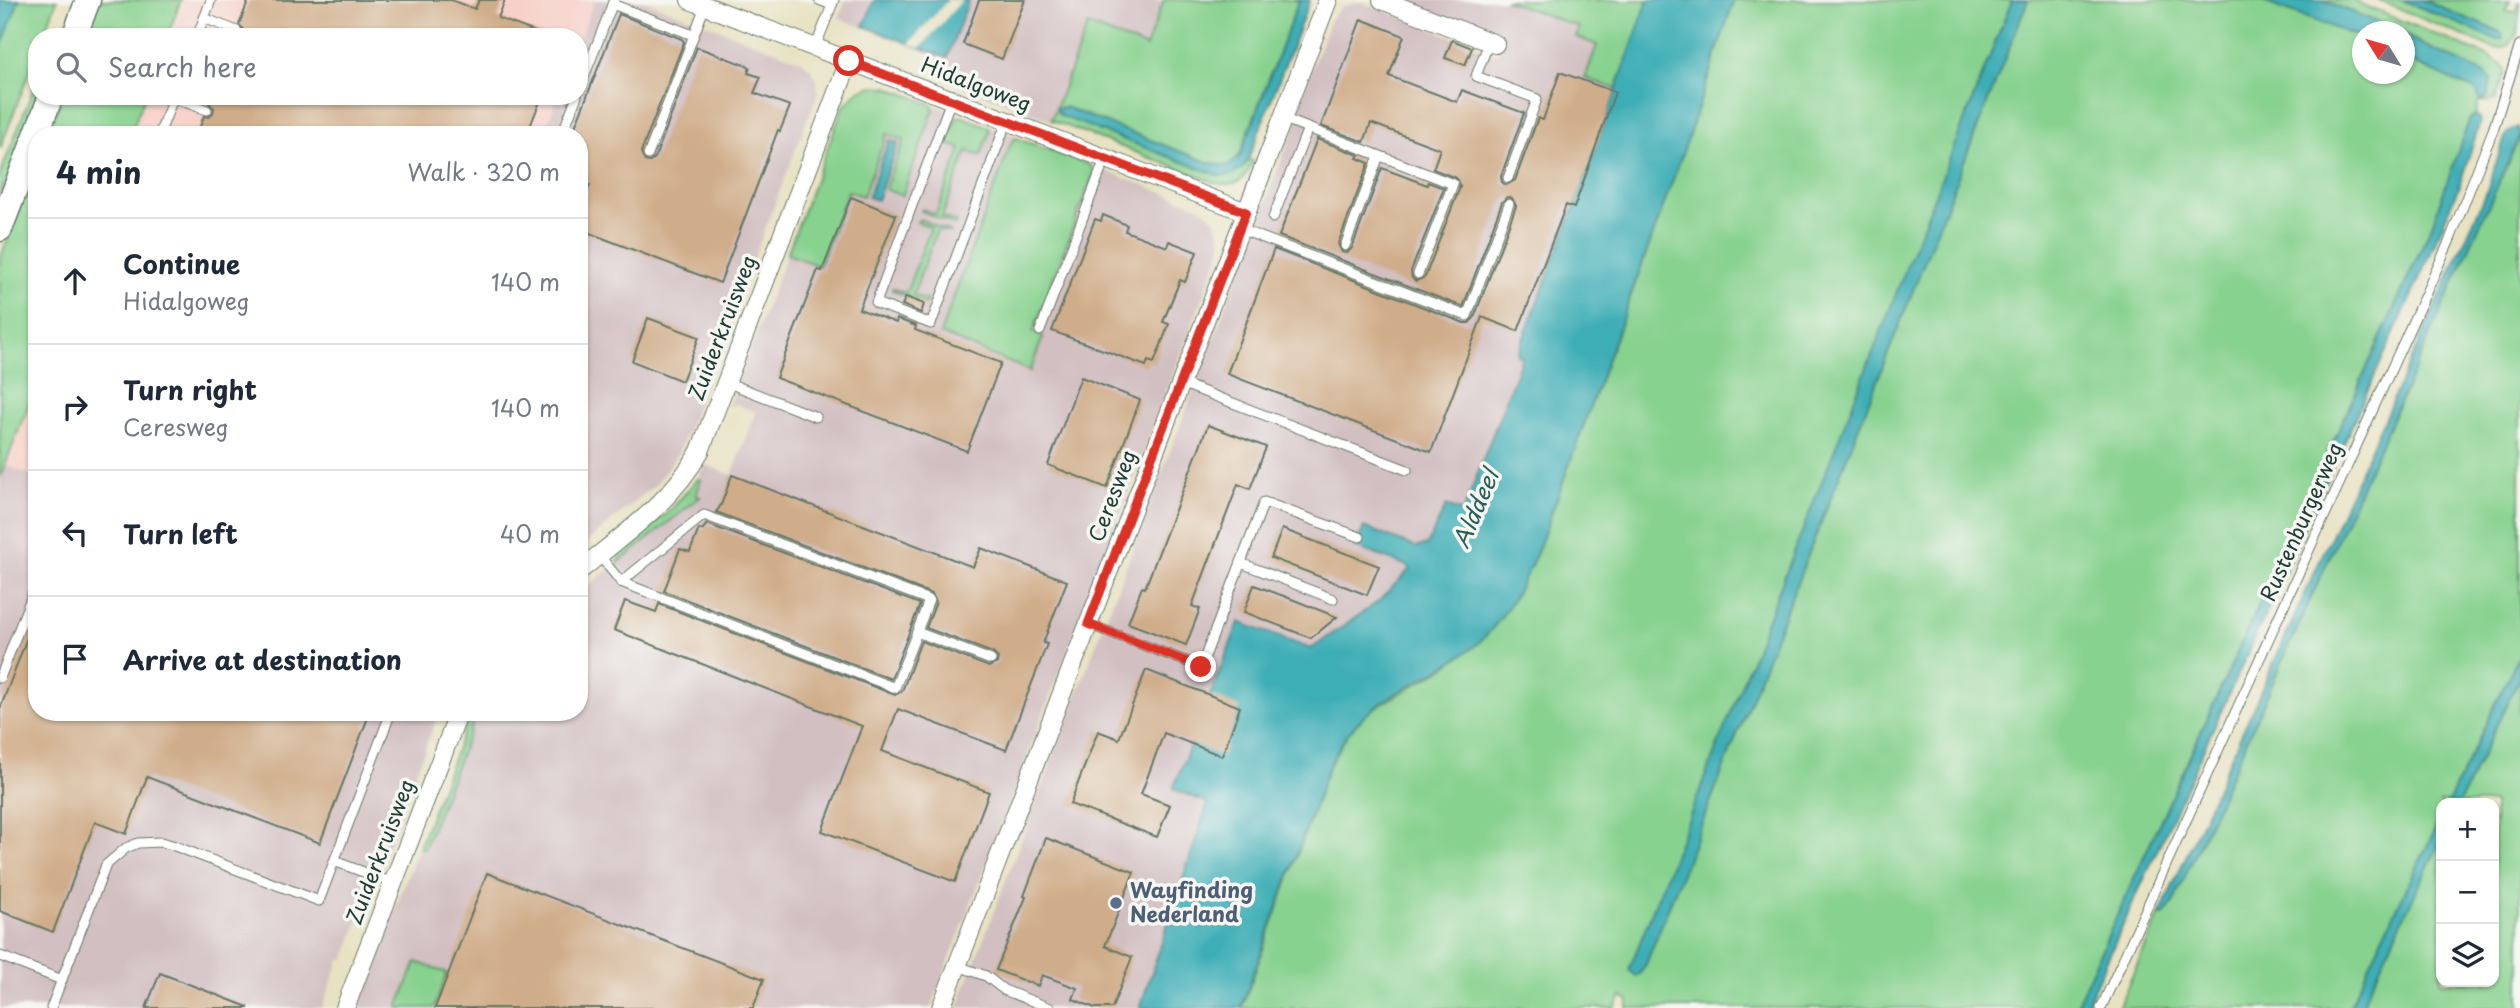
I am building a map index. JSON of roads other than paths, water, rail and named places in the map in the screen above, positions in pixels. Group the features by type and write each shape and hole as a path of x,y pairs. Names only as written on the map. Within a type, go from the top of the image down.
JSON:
{"street":[{"path":"77,28 88,0"},
{"name":"Ceresweg","path":"942,1008 1328,0"},
{"path":"1382,0 1492,43"},
{"name":"Hidalgoweg","path":"697,3 1105,159 1243,221"},
{"name":"Zuiderkruisweg","path":"588,564 660,505 690,470 700,452 849,61"},
{"path":"39,126 48,105"},
{"path":"0,229 28,156"},
{"name":"Zuiderkruisweg","path":"345,1008 456,721"}],"lane":[{"path":"200,28 211,0"},
{"path":"815,48 833,3 819,0"},
{"path":"588,67 613,2 693,35"},
{"path":"648,155 693,35 697,3"},
{"path":"204,18 232,28"},
{"path":"1492,43 1476,76 1538,99 1508,178"},
{"name":"Rustenburgerweg","path":"2101,1008 2449,242 2493,130 2520,46"},
{"path":"951,100 876,303 931,324 1007,121"},
{"path":"162,126 170,105"},
{"path":"194,105 207,110"},
{"path":"566,124 573,105"},
{"path":"1282,118 1452,184 1418,274"},
{"path":"1273,219 1308,128"},
{"path":"1345,246 1379,156"},
{"path":"1040,331 1105,159"},
{"path":"1243,221 1466,316 1509,204"},
{"path":"726,382 816,417"},
{"path":"1181,383 1407,470"},
{"path":"1088,624 1201,667 1264,502 1360,537"},
{"path":"599,555 621,582 895,688 929,600 704,514 621,582"},
{"path":"1241,563 1333,599"},
{"path":"0,678 28,605"},
{"path":"917,632 990,660"},
{"path":"51,1008 106,865 126,848 150,841 172,845 318,901 388,721"},
{"path":"334,861 393,884"},
{"path":"0,956 62,980"},
{"path":"958,966 986,976 1004,990 1050,1008"}],"water":[{"path":"0,0 19,0 0,50"},
{"path":"874,0 969,0 947,58 864,26"},
{"path":"1299,0 1310,0 1248,160 1236,172 1220,176 1061,116 1057,111 1058,108 1065,107 1210,163 1228,166 1240,156"},
{"name":"Alddeel","path":"1648,0 1734,0 1687,141 1537,553 1503,615 1485,637 1459,657 1375,707 1343,741 1329,766 1241,1008 1140,1008 1208,803 1173,789 1239,622 1311,649 1379,601 1410,569 1355,547 1364,527 1415,547 1427,545 1446,506 1463,512 1522,357 1517,355 1574,208"},
{"path":"2012,0 2028,0 1646,964 1636,976 1629,970"},
{"path":"2258,0 2323,0 2374,21 2352,21 2352,34"},
{"path":"2402,0 2422,0 2498,31 2503,39 2498,40"},
{"path":"2415,40 2485,73 2491,79 2488,95 2479,100 2477,91 2415,63"},
{"path":"2476,115 2480,123 2460,183 2431,253 2085,1008 2075,1008 2432,225 2469,120"},
{"path":"2517,127 2520,136 2174,901 2164,916 2159,916 2485,196 2506,134"},
{"path":"889,140 898,143 877,200 868,197"},
{"path":"2520,653 2520,677 2461,798 2450,798"},
{"path":"2436,827 2436,850 2360,1008 2349,1008"}],"place":[{"name":"Wayfinding Nederland","path":"1116,903"}]}
